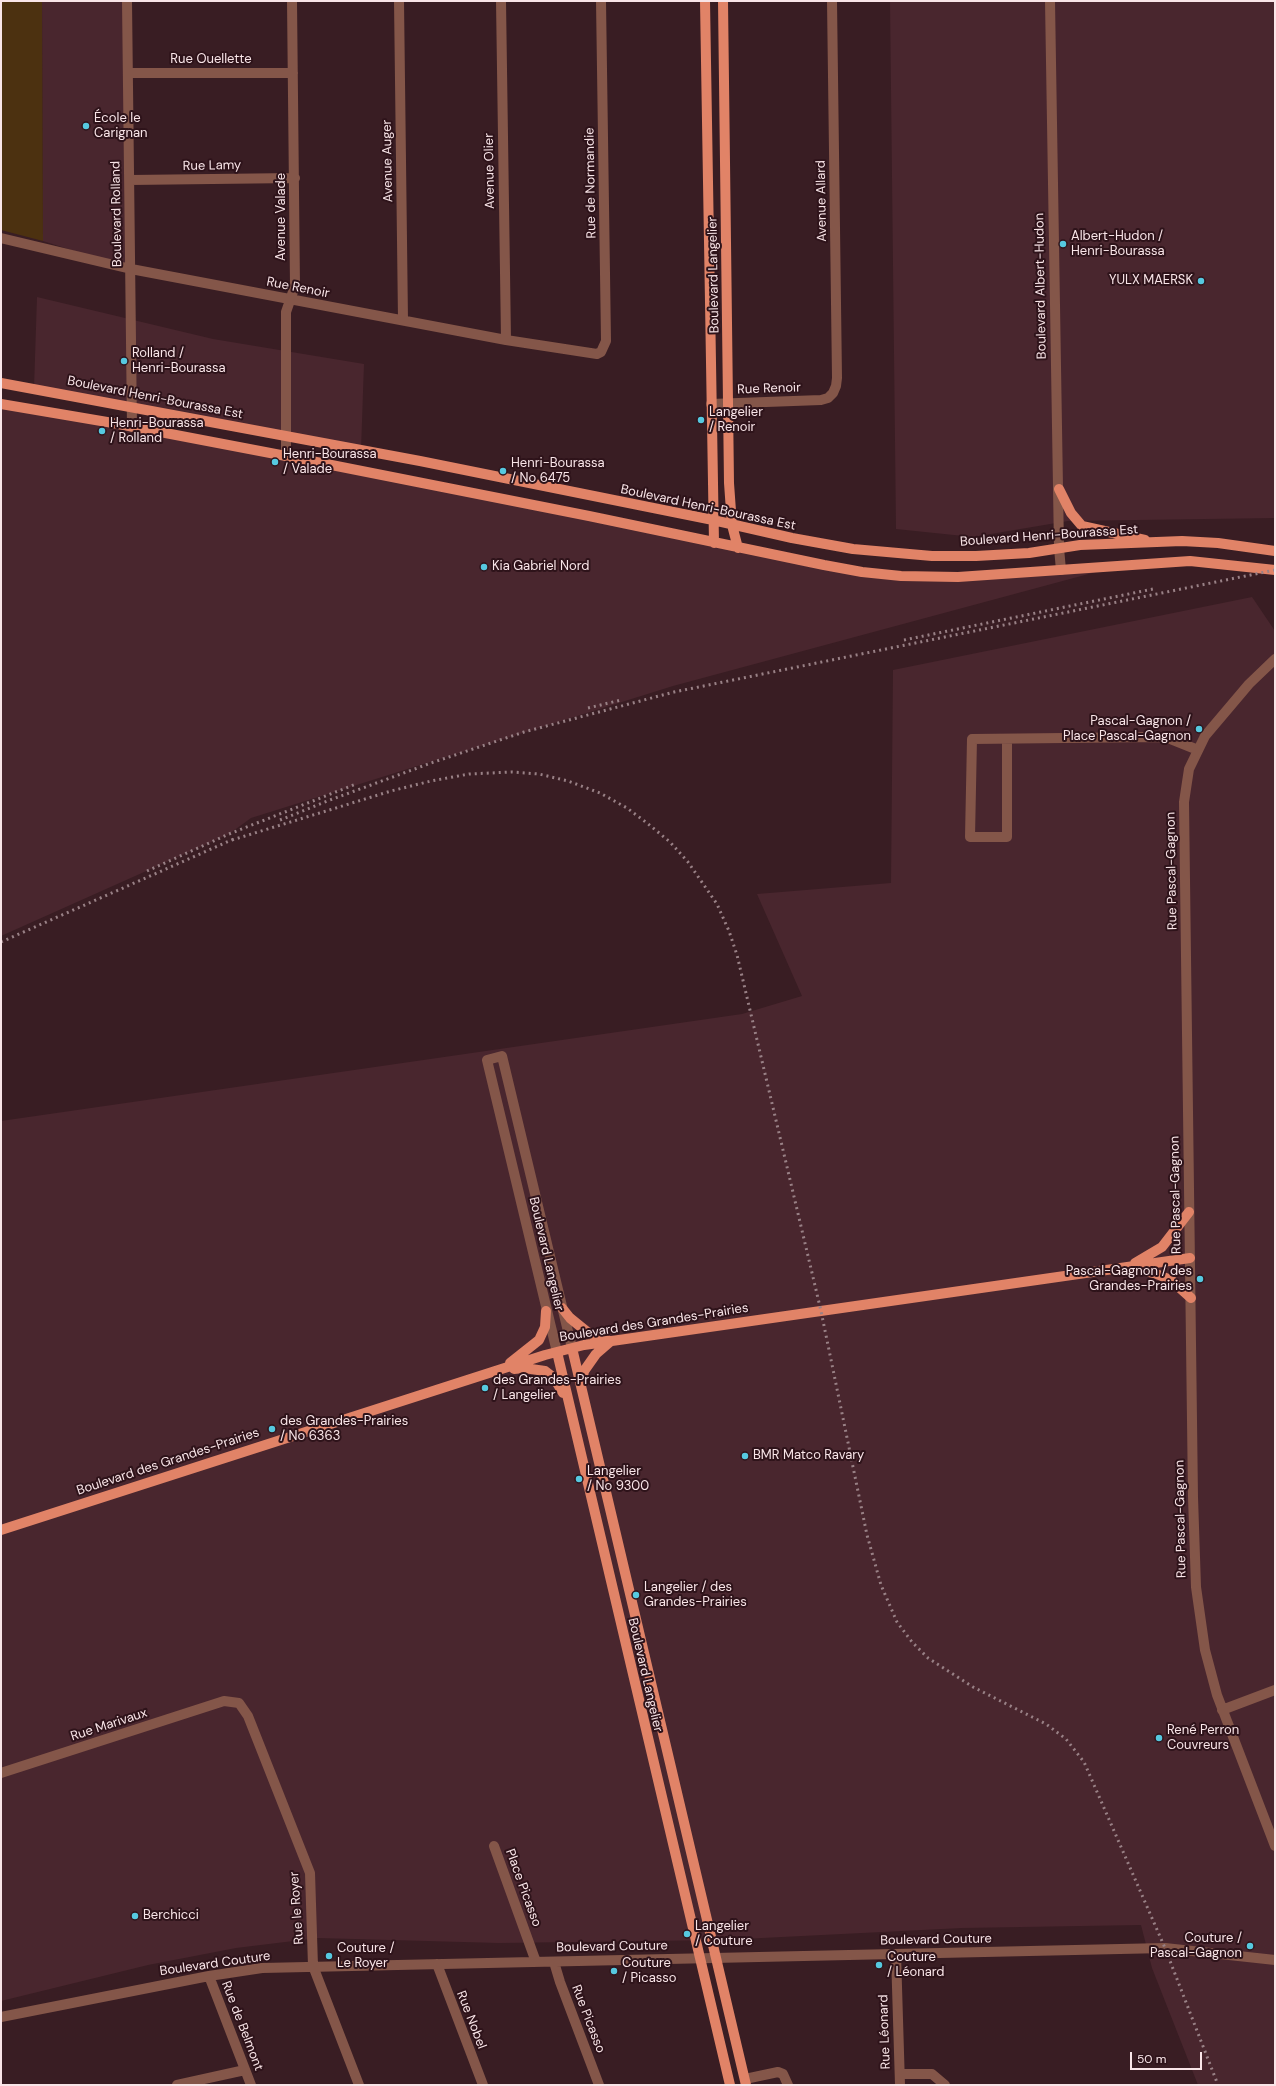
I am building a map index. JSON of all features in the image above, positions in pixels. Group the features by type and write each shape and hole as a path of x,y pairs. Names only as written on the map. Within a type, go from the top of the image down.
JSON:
{"main road":[{"name":"Boulevard Langelier","path":"705,1 711,404 715,490 713,520 714,543"},
{"name":"Boulevard Langelier","path":"723,1 728,404 732,525 738,548"},
{"name":"Boulevard Henri-Bourassa Est","path":"1,383 286,436 713,520 813,542 901,554 932,556 1003,555 1059,548 1150,542 1218,543 1275,551"},
{"path":"1,404 286,456 589,516 844,569 901,576 980,576 1190,561 1275,570"},
{"path":"1058,489 1071,513 1082,526 1096,530 1136,536 1150,542"},
{"path":"1126,1267 1162,1247 1189,1212"},
{"name":"Boulevard des Grandes-Prairies","path":"1,1530 572,1348 611,1341 1190,1258"},
{"path":"1126,1267 1171,1280 1191,1298"},
{"path":"562,1308 570,1318 586,1331 596,1337 611,1341"},
{"path":"496,1371 515,1360 539,1340 544,1327 546,1311"},
{"path":"581,1386 584,1371 596,1354 611,1341"},
{"name":"Boulevard Langelier","path":"572,1348 746,2082"},
{"name":"Boulevard Langelier","path":"557,1352 730,2085"},
{"path":"496,1371 524,1368 545,1371 560,1386 571,1410"}],"street":[{"name":"Boulevard Rolland","path":"127,1 132,427"},
{"name":"Avenue Valade","path":"286,456 286,312 295,286 292,1"},
{"name":"Avenue Auger","path":"399,1 403,320"},
{"name":"Avenue Olier","path":"501,1 506,340"},
{"name":"Rue de Normandie","path":"591,355 601,352 606,341 601,1"},
{"name":"Avenue Allard","path":"828,398 833,393 837,378 832,1"},
{"name":"Boulevard Albert-Hudon","path":"1050,1 1059,548 1061,570"},
{"name":"Rue Ouellette","path":"129,73 293,73"},
{"name":"Rue Lamy","path":"130,180 295,178"},
{"name":"Rue Renoir","path":"1,238 131,269 290,300 591,355"},
{"name":"Rue Renoir","path":"711,404 821,400 828,398"},
{"name":"Rue Pascal-Gagnon","path":"1275,659 1244,689 1205,736 1188,769 1184,802 1194,1564 1205,1650 1222,1710 1275,1846"},
{"path":"1007,739 1007,837 970,837 972,738 1157,737 1168,738 1198,750"},
{"name":"Boulevard Langelier","path":"557,1352 487,1060 502,1056 572,1348"},
{"path":"1222,1710 1275,1690"},
{"name":"Rue Marivaux","path":"1,1773 224,1701"},
{"name":"Rue le Royer","path":"224,1701 239,1703 248,1716 310,1873 313,1966 359,2085"},
{"name":"Place Picasso","path":"494,1846 536,1962"},
{"name":"Boulevard Couture","path":"1,2017 209,1976 262,1968 1165,1948 1275,1960"},
{"name":"Rue Léonard","path":"896,1954 900,2085"},
{"name":"Rue Picasso","path":"554,1962 560,1982 600,2085"},
{"name":"Rue Nobel","path":"437,1964 483,2085"},
{"name":"Rue de Belmont","path":"209,1976 251,2085"},
{"path":"176,2085 245,2070"},
{"name":"Boulevard Langelier","path":"746,2082 778,2072 783,2074 788,2085"},
{"path":"900,2074 932,2074 945,2085"}],"shaded area":[{"path":"1,1 42,1 43,241 1,230"},
{"name":"École le Carignan","path":"42,1 127,1 131,269 43,241"},
{"path":"890,1 1275,1 1275,518 1068,521 973,537 896,529"},
{"path":"37,297 213,339 364,364 361,450 34,388"},
{"path":"1,404 844,569 920,576 1122,565 673,686 251,818 229,834 1,936"},
{"path":"1252,597 1275,631 1275,2085 1198,2085 1152,1968 1141,1925 962,1928 722,1940 499,1943 318,1938 236,1948 148,1965 1,2001 1,1121 742,1014 802,996 757,894 891,883 893,670"}],"railway":[{"path":"280,820 431,763 524,732 674,692 1275,570"},
{"path":"904,640 1153,589"},
{"path":"588,708 621,700"},
{"path":"232,840 391,791 431,781 469,774 512,772 539,774 568,781 600,793 627,808 647,823 670,842 688,862 717,904 729,931 737,955 821,1311 867,1535 881,1585 897,1622 912,1642 928,1658 973,1687 1046,1724 1066,1739 1084,1762 1165,1948 1218,2085"},
{"path":"147,871 229,834 356,784"},
{"path":"1,942 236,838"}],"place":[{"name":"École le Carignan","path":"86,126"},
{"name":"Albert-Hudon / Henri-Bourassa","path":"1063,244"},
{"name":"YULX MAERSK","path":"1201,281"},
{"name":"Rolland / Henri-Bourassa","path":"124,361"},
{"name":"Langelier / Renoir","path":"701,420"},
{"name":"Henri-Bourassa / Rolland","path":"102,431"},
{"name":"Henri-Bourassa / Valade","path":"275,462"},
{"name":"Henri-Bourassa / No 6475","path":"503,471"},
{"name":"Kia Gabriel Nord","path":"484,567"},
{"name":"Pascal-Gagnon / Place Pascal-Gagnon","path":"1199,729"},
{"name":"Pascal-Gagnon / des Grandes-Prairies","path":"1200,1279"},
{"name":"des Grandes-Prairies / Langelier","path":"485,1388"},
{"name":"des Grandes-Prairies / No 6363","path":"272,1429"},
{"name":"BMR Matco Ravary","path":"745,1456"},
{"name":"Langelier / No 9300","path":"579,1479"},
{"name":"Langelier / des Grandes-Prairies","path":"636,1595"},
{"name":"René Perron Couvreurs","path":"1159,1738"},
{"name":"Berchicci","path":"135,1916"},
{"name":"Langelier / Couture","path":"687,1934"},
{"name":"Couture / Pascal-Gagnon","path":"1250,1946"},
{"name":"Couture / Le Royer","path":"329,1956"},
{"name":"Couture / Léonard","path":"879,1965"},
{"name":"Couture / Picasso","path":"614,1971"}]}
